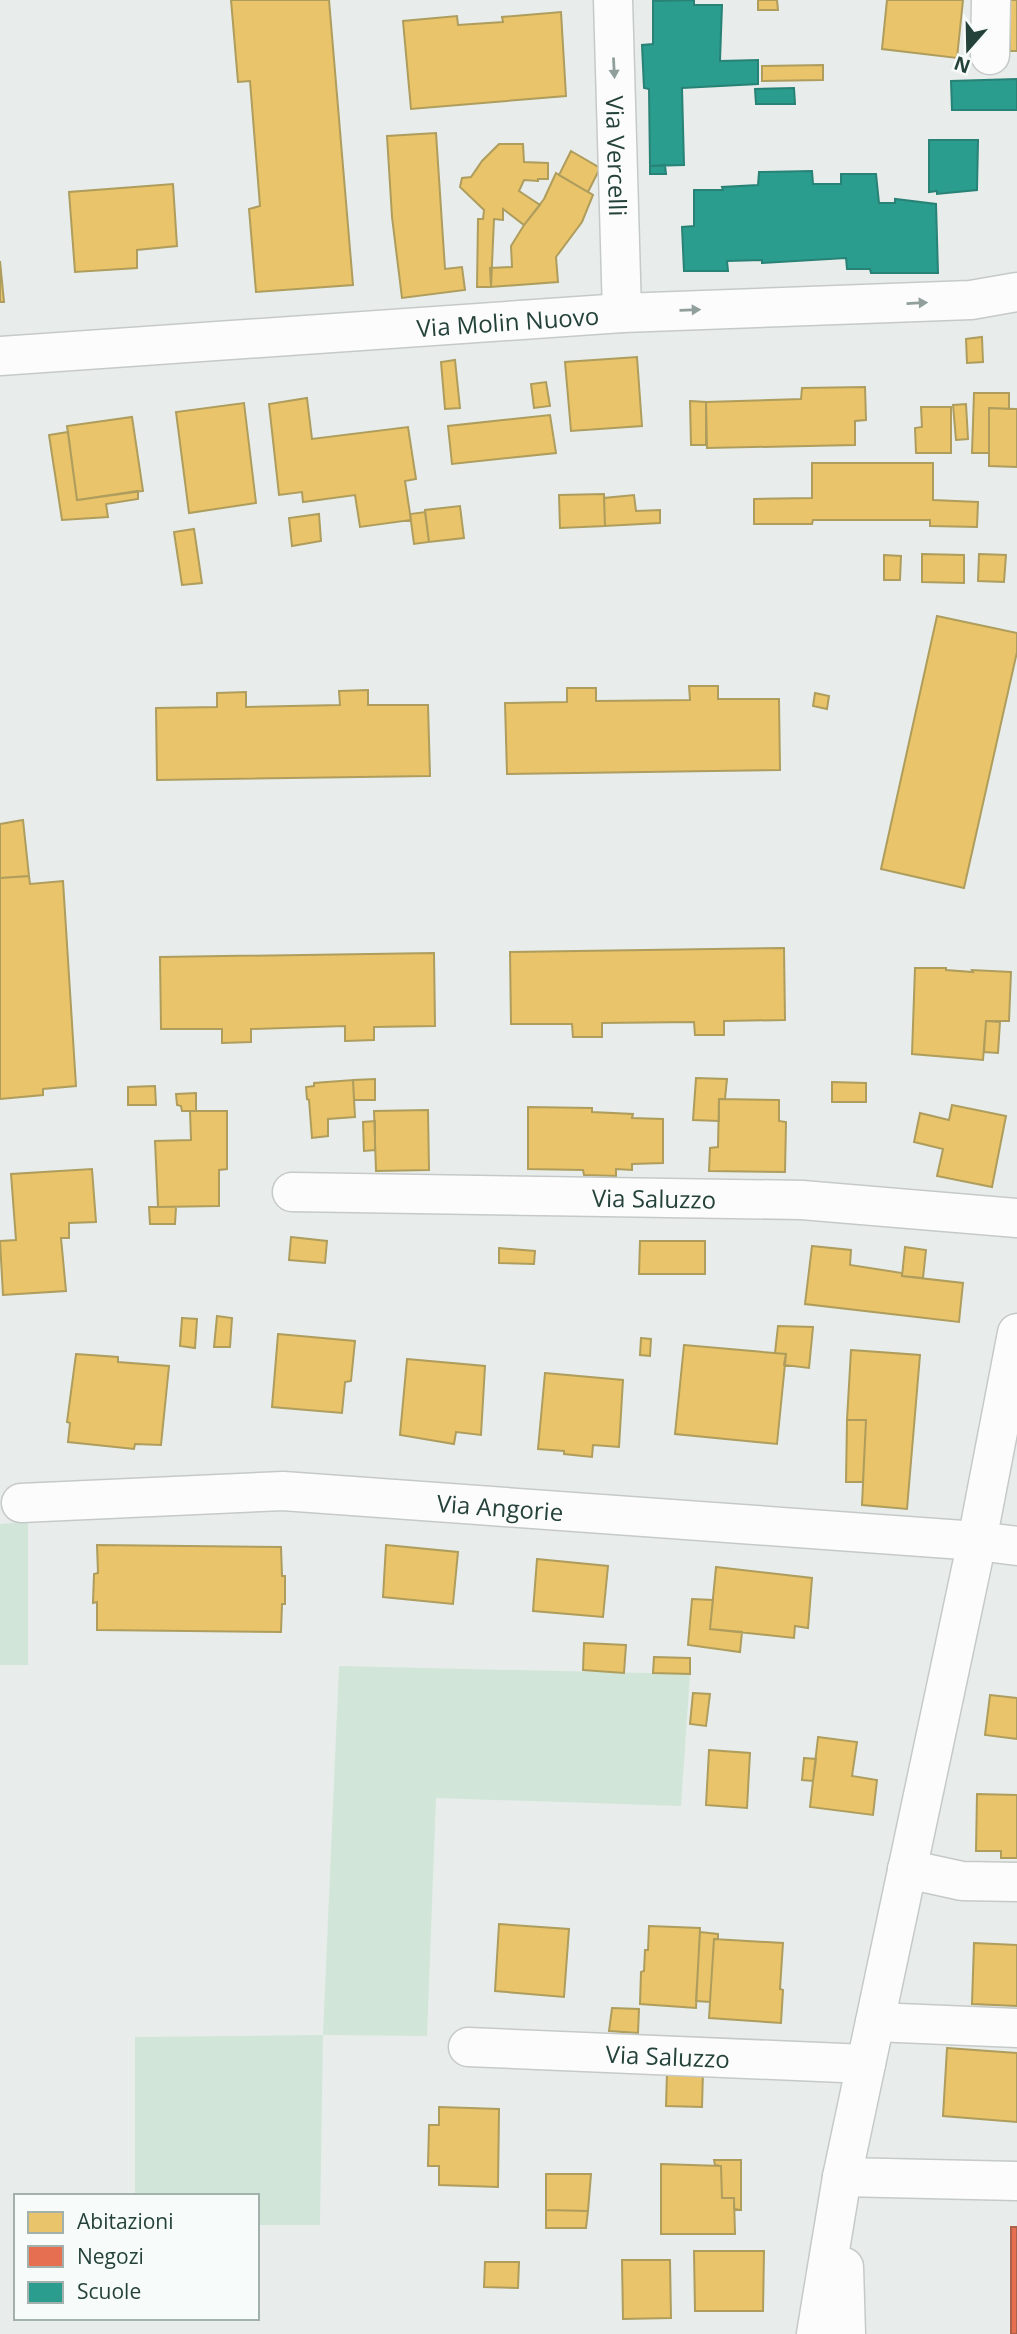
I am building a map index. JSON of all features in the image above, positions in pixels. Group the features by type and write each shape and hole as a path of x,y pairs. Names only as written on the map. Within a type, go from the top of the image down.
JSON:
{"street":[{"name":"Via Vercelli","path":"613,0 622,313"},
{"path":"990,55 991,0"},
{"name":"Via Molin Nuovo","path":"0,356 622,313 971,300 1017,292"},
{"name":"Via Saluzzo","path":"292,1192 802,1200 1017,1218"},
{"path":"816,2334 842,2177 977,1541 1017,1333"},
{"name":"Via Angorie","path":"21,1503 283,1491 977,1541"},
{"path":"977,1541 1017,1546"},
{"path":"907,1869 962,1881 1017,1882"},
{"path":"875,2022 1017,2028"},
{"name":"Via Saluzzo","path":"468,2047 866,2064"},
{"path":"842,2177 1017,2181"},
{"path":"842,2177 846,2334"}],"green space":[{"path":"28,1522 28,1665 0,1665 0,1524"},
{"path":"339,1666 690,1674 681,1806 436,1798 427,2036 323,2035"},
{"path":"323,2035 320,2225 259,2225 259,2194 135,2194 135,2037"}],"building: Abitazioni":[{"path":"231,0 329,0 353,285 256,292 249,209 260,206 250,81 238,82"},
{"path":"758,0 777,0 778,10 758,10"},
{"path":"887,0 963,0 957,58 882,49"},
{"path":"1010,0 1017,0 1017,51 1010,51"},
{"path":"561,12 566,96 411,109 403,21 457,16 458,25 503,22 502,17"},
{"path":"823,65 823,80 762,81 762,66"},
{"path":"436,133 445,269 462,267 465,290 402,298 392,217 387,136"},
{"path":"499,144 523,144 524,162 548,163 548,179 524,180 519,191 540,205 524,225 503,209 503,220 494,219 491,287 477,287 478,219 483,219 484,210 460,187 462,178 471,177"},
{"path":"571,151 600,168 588,192 559,175"},
{"path":"556,173 593,195 582,222 556,257 558,282 491,287 490,268 512,267 511,246 544,199"},
{"path":"173,184 177,246 137,250 137,268 75,272 69,192"},
{"path":"0,261 4,302 0,302"},
{"path":"982,337 983,362 967,363 966,339"},
{"path":"637,357 642,426 571,431 565,362"},
{"path":"455,360 460,408 445,409 441,362"},
{"path":"546,382 550,406 534,408 531,384"},
{"path":"865,387 866,420 855,421 855,445 707,448 706,402 801,399 802,388"},
{"path":"974,393 1009,393 1009,409 989,408 989,453 972,453"},
{"path":"307,398 312,439 408,427 416,479 405,481 411,520 360,527 355,495 303,502 302,492 279,495 269,404"},
{"path":"690,401 706,402 706,445 691,445"},
{"path":"244,403 256,503 189,513 176,412"},
{"path":"966,404 968,439 956,440 953,405"},
{"path":"921,407 951,407 951,453 916,453 915,428 922,427"},
{"path":"989,408 1017,409 1017,467 989,466"},
{"path":"550,415 556,453 452,464 448,426"},
{"path":"132,417 143,491 77,500 67,426"},
{"path":"68,432 77,500 138,491 138,499 106,504 108,517 62,520 49,435"},
{"path":"812,463 933,463 933,500 978,502 977,527 930,526 930,520 813,520 812,524 754,524 754,499 812,498"},
{"path":"604,494 605,526 560,528 559,495"},
{"path":"634,495 636,511 660,510 660,523 605,526 604,498"},
{"path":"460,506 464,538 429,542 425,510"},
{"path":"425,512 429,542 414,544 410,514"},
{"path":"319,514 321,541 292,546 289,518"},
{"path":"194,529 202,583 182,585 174,532"},
{"path":"922,554 964,555 964,583 922,582"},
{"path":"979,554 1006,555 1004,582 978,581"},
{"path":"884,555 901,556 900,580 884,580"},
{"path":"937,616 1017,633 1017,652 964,888 881,869"},
{"path":"689,686 718,686 718,699 779,699 780,770 507,774 505,703 567,702 567,688 596,688 596,701 690,700"},
{"path":"368,690 368,705 428,705 430,776 157,780 156,708 217,707 217,693 246,692 246,707 340,705 339,691"},
{"path":"815,693 829,696 827,709 813,706"},
{"path":"23,820 29,876 0,878 0,824"},
{"path":"29,876 30,884 63,881 76,1086 43,1089 43,1095 0,1099 0,878"},
{"path":"784,948 785,1020 724,1021 724,1035 695,1035 694,1022 602,1023 602,1037 573,1037 572,1024 511,1024 510,952"},
{"path":"434,953 435,1026 374,1027 374,1040 345,1041 345,1026 251,1029 251,1042 222,1043 222,1029 161,1029 160,957"},
{"path":"915,968 1011,972 1009,1021 986,1021 983,1060 912,1054"},
{"path":"986,1021 1000,1022 998,1053 984,1052"},
{"path":"696,1078 727,1079 725,1099 719,1099 719,1121 693,1120"},
{"path":"375,1079 375,1100 354,1100 353,1080"},
{"path":"353,1080 355,1117 328,1119 328,1136 312,1138 306,1087 314,1086 314,1083"},
{"path":"832,1082 866,1083 866,1102 832,1102"},
{"path":"155,1086 156,1105 128,1105 128,1087"},
{"path":"196,1093 196,1111 182,1111 181,1106 177,1105 176,1094"},
{"path":"719,1099 779,1100 779,1121 786,1122 785,1172 709,1171 710,1148 718,1147"},
{"path":"952,1105 1006,1116 992,1187 937,1176 943,1149 914,1142 920,1113 949,1120"},
{"path":"528,1107 592,1108 592,1112 663,1119 663,1163 632,1164 632,1170 616,1169 616,1176 584,1175 583,1170 528,1169"},
{"path":"428,1110 429,1170 376,1171 374,1111"},
{"path":"190,1111 227,1111 227,1169 219,1170 219,1206 158,1207 155,1141 191,1140"},
{"path":"375,1121 375,1150 364,1151 363,1122"},
{"path":"92,1169 96,1222 69,1223 69,1238 61,1238 66,1291 3,1295 0,1241 16,1240 11,1174"},
{"path":"149,1207 176,1207 175,1224 150,1224"},
{"path":"291,1237 327,1241 325,1263 289,1260"},
{"path":"640,1241 705,1241 705,1274 639,1274"},
{"path":"812,1246 851,1250 850,1265 902,1273 902,1276 963,1283 959,1322 805,1304"},
{"path":"905,1247 926,1250 923,1278 902,1276"},
{"path":"499,1248 535,1251 534,1264 499,1263"},
{"path":"217,1316 232,1318 230,1347 214,1347"},
{"path":"182,1318 197,1319 195,1348 180,1346"},
{"path":"778,1326 813,1327 809,1368 784,1365 786,1354 775,1353"},
{"path":"278,1334 355,1341 351,1381 345,1382 342,1413 272,1407"},
{"path":"641,1338 651,1339 650,1356 640,1355"},
{"path":"684,1345 786,1354 777,1444 675,1434"},
{"path":"851,1350 920,1355 907,1509 862,1505 866,1420 847,1420"},
{"path":"76,1354 118,1357 118,1362 169,1366 161,1445 135,1444 134,1449 68,1442 70,1423 67,1422"},
{"path":"407,1359 485,1366 481,1435 456,1432 454,1444 400,1435"},
{"path":"545,1373 623,1380 619,1447 593,1445 592,1457 538,1449"},
{"path":"847,1420 866,1420 863,1482 846,1482"},
{"path":"97,1545 281,1547 285,1604 282,1604 281,1632 97,1630 97,1602 93,1603 94,1574 98,1573"},
{"path":"386,1545 458,1552 453,1604 383,1597"},
{"path":"537,1559 608,1566 603,1617 533,1611"},
{"path":"716,1567 812,1578 808,1628 795,1626 794,1638 710,1629"},
{"path":"692,1599 713,1600 710,1629 742,1632 740,1652 688,1645"},
{"path":"584,1643 626,1645 624,1673 583,1670"},
{"path":"654,1657 690,1658 690,1674 653,1673"},
{"path":"693,1693 710,1694 706,1726 690,1724"},
{"path":"990,1695 1017,1698 1017,1739 985,1735"},
{"path":"818,1737 857,1742 852,1776 877,1780 873,1815 810,1807"},
{"path":"709,1750 750,1753 747,1808 706,1805"},
{"path":"804,1758 816,1759 813,1781 802,1780"},
{"path":"977,1794 1017,1795 1017,1858 1001,1858 1001,1851 976,1851"},
{"path":"499,1924 569,1929 564,1997 495,1991"},
{"path":"649,1926 700,1928 696,2008 640,2004 641,1972 644,1971 645,1950 648,1950"},
{"path":"700,1932 718,1934 718,1939 714,1939 710,2002 696,2001"},
{"path":"714,1939 783,1943 781,2023 709,2018"},
{"path":"974,1943 1017,1945 1017,2006 972,2004"},
{"path":"612,2008 639,2009 638,2033 609,2031"},
{"path":"947,2048 1017,2053 1017,2122 943,2116"},
{"path":"667,2072 703,2072 702,2107 666,2106"},
{"path":"439,2107 499,2109 498,2187 439,2185 439,2166 428,2166 429,2125 439,2125"},
{"path":"714,2160 741,2160 741,2210 734,2209 734,2198 722,2198 721,2166 715,2165"},
{"path":"661,2164 721,2166 722,2198 734,2198 735,2234 661,2234"},
{"path":"546,2174 591,2174 588,2211 546,2210"},
{"path":"546,2210 588,2211 586,2228 546,2228"},
{"path":"694,2251 764,2251 763,2311 695,2311"},
{"path":"622,2260 670,2260 671,2318 623,2319"},
{"path":"485,2262 519,2262 518,2288 484,2287"}],"building: Negozi":[{"path":"1011,2227 1017,2227 1017,2334 1011,2334"}],"building: Scuole":[{"path":"694,0 694,5 722,5 720,61 758,60 758,84 682,88 684,165 650,166 649,89 644,88 642,45 653,44 653,1"},
{"path":"1017,79 1017,110 952,110 951,81"},
{"path":"794,88 795,104 756,104 755,89"},
{"path":"929,140 978,140 977,190 937,194 937,191 929,192"},
{"path":"665,165 666,174 650,174 650,166"},
{"path":"812,171 813,184 841,184 841,174 876,174 879,203 895,203 895,199 936,204 938,273 871,273 870,269 847,269 846,258 762,263 762,260 727,261 728,271 684,271 682,227 694,226 694,190 723,190 722,187 758,185 759,172"}]}
